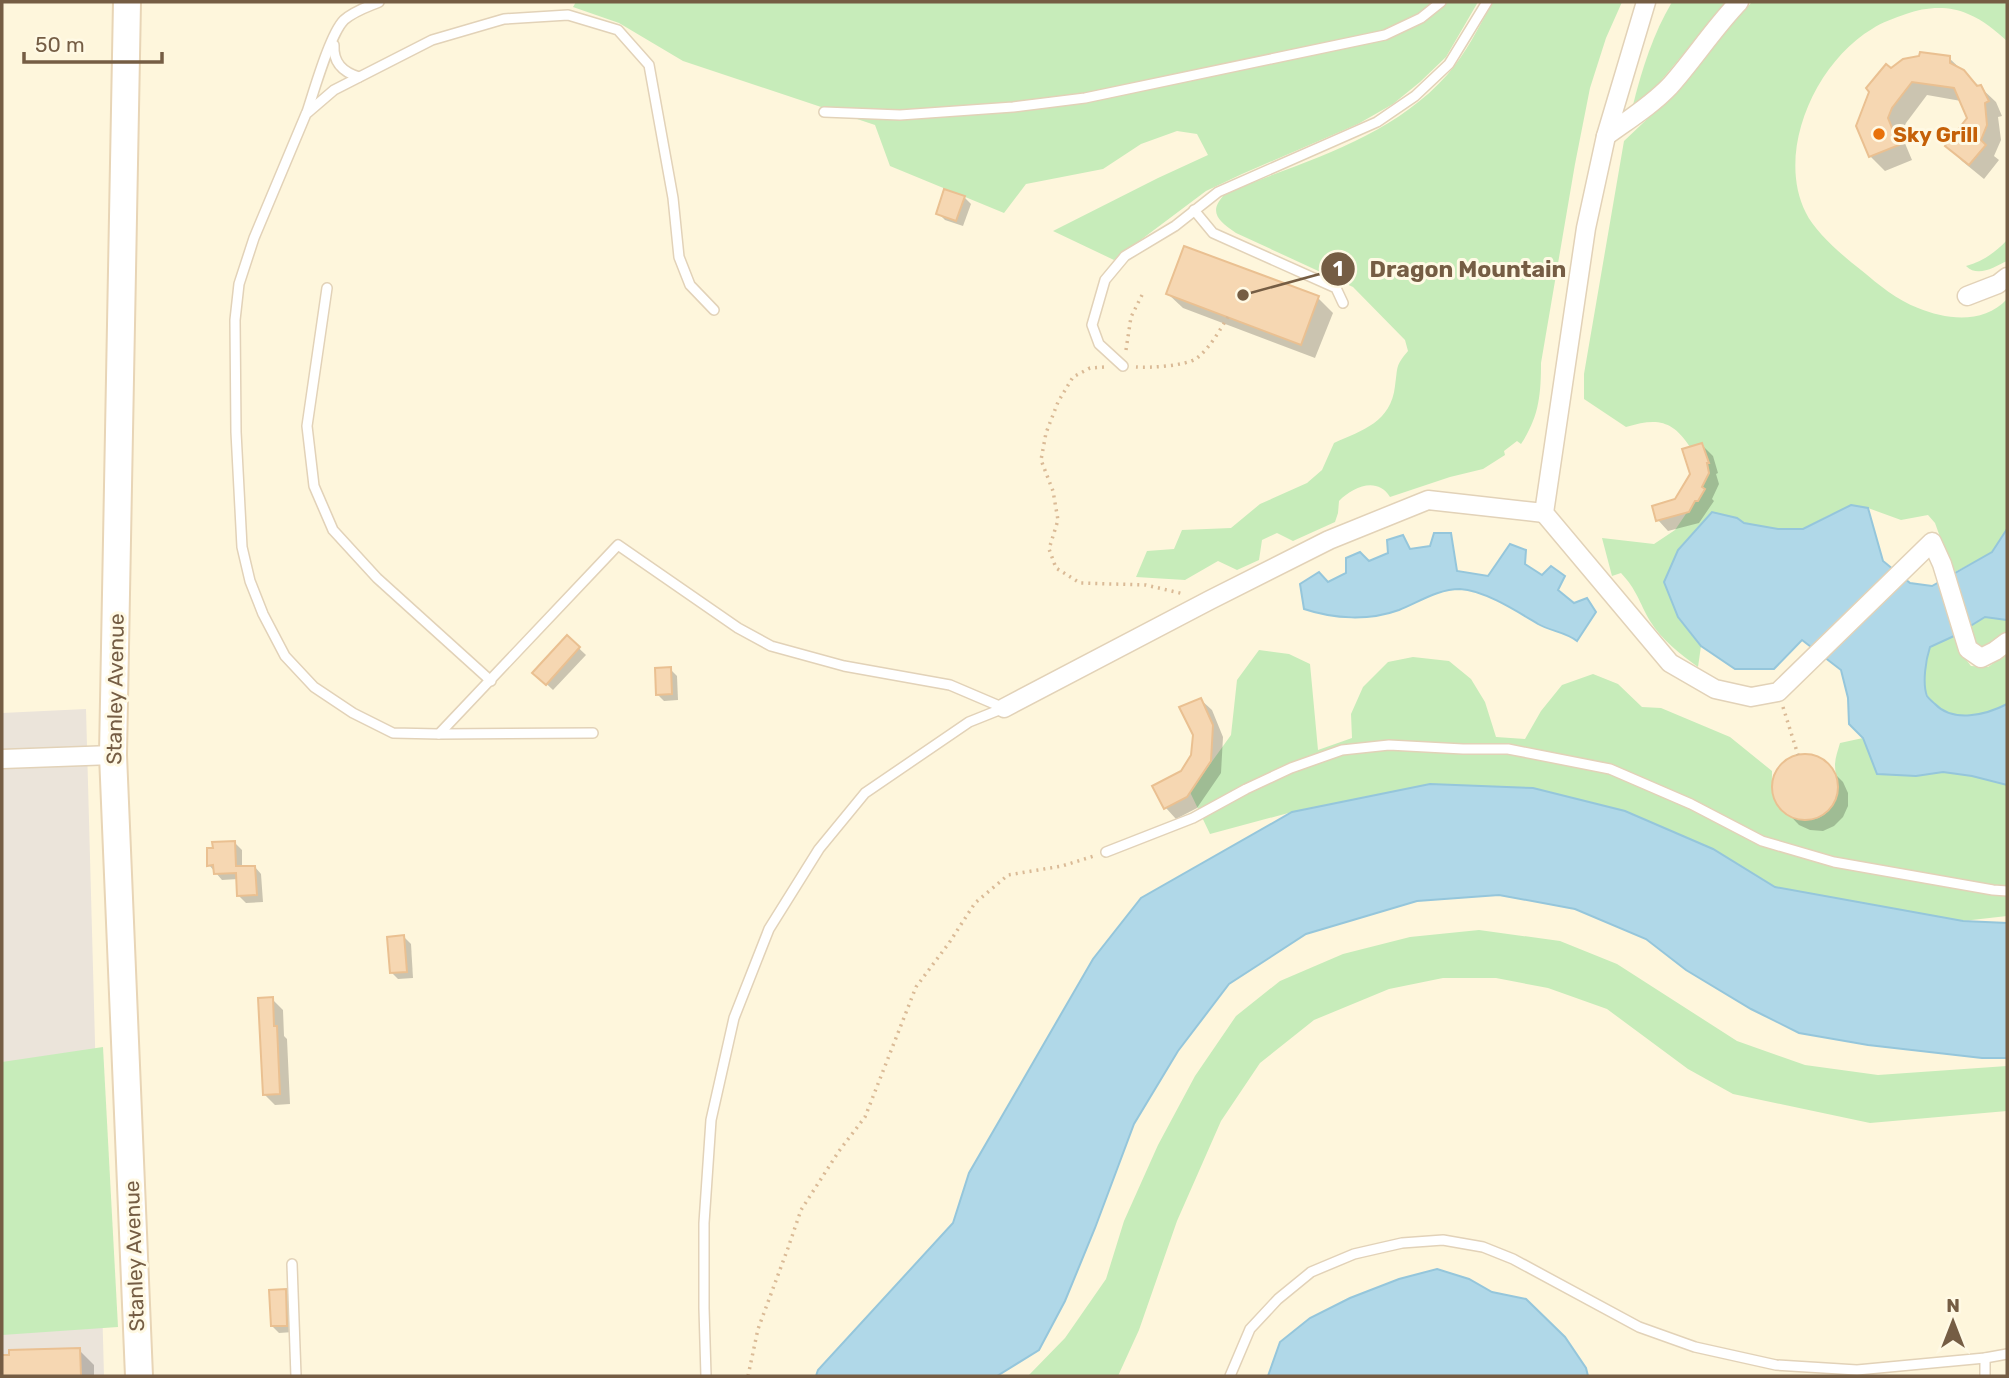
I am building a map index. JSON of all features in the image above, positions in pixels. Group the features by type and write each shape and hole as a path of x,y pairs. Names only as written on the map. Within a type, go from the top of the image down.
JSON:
{"main road":[{"name":"Stanley Avenue","path":"127,2 113,755 139,1376"}],"street":[{"path":"1545,513 1586,228 1606,136 1646,2"},
{"path":"1606,136 1639,113 1670,86 1718,24 1739,2"},
{"path":"1967,296 1998,284 2007,277"},
{"path":"1004,708 1329,540 1428,500 1545,513 1670,663 1715,689 1751,697 1777,692 1932,542 1942,564 1968,649 1981,658 2007,642"},
{"path":"2,759 113,755"}],"lane":[{"path":"379,2 355,12 343,21 334,36 306,114 254,238 239,284 235,320 236,420 242,547 250,581 263,614 285,656 314,687 353,713 393,733 593,733"},
{"path":"824,111 900,115 1013,107 1085,98 1385,35 1421,18 1441,2"},
{"path":"1123,366 1099,344 1091,326 1105,281 1125,256 1175,226 1218,192 1377,122 1415,96 1449,64 1487,2"},
{"path":"306,114 334,90 432,40 504,19 568,15 618,30 649,65 673,198 679,257 690,285 714,310"},
{"path":"334,36 333,54 343,71 359,77"},
{"path":"1194,210 1213,233 1336,288 1343,303"},
{"path":"327,288 307,426 314,486 333,530 377,578 491,681"},
{"path":"439,734 618,545 738,628 771,646 844,666 950,685 1004,708"},
{"path":"706,1376 704,1223 711,1120 734,1018 769,929 819,849 866,793 969,722 1004,708"},
{"path":"1106,852 1193,818 1291,768 1342,750 1389,745 1508,749 1610,769 1691,804 1762,841 1834,862 1993,891 2007,891"},
{"path":"1230,1376 1250,1329 1278,1299 1311,1272 1354,1254 1402,1242 1443,1240 1483,1247 1513,1259 1639,1327 1695,1347 1776,1365 1857,1370 2007,1354"},
{"path":"292,1264 296,1376"},
{"path":"1985,1358 1985,1376"}],"path":[{"path":"1123,366 1131,317 1143,293"},
{"path":"1210,600 1146,585 1080,583 1056,568 1049,549 1058,520 1053,491 1041,460 1046,433 1058,402 1073,377 1090,368 1150,368 1194,361 1228,317"},
{"path":"1777,692 1798,755"},
{"path":"748,1376 758,1329 801,1210 839,1151 865,1117 916,987 975,902 1008,875 1062,866 1106,852"}],"shaded area":[{"path":"86,709 104,1376 2,1376 2,713"}],"green space":[{"path":"576,2 1478,2 1446,57 1393,104 1358,124 1206,191 1114,260 1053,231 1208,155 1197,134 1177,131 1141,144 1103,169 1026,184 1004,213 890,166 875,125 683,61 619,23 573,7"},
{"path":"1493,2 1622,2 1606,38 1590,88 1541,363 1538,405 1521,444 1517,441 1504,451 1505,455 1483,469 1390,497 1379,487 1372,485 1358,488 1339,501 1335,522 1293,541 1277,533 1262,540 1259,560 1237,570 1218,561 1185,580 1136,577 1147,551 1174,549 1182,530 1231,528 1260,504 1307,483 1322,470 1334,443 1355,434 1382,416 1392,398 1398,367 1408,351 1405,340 1353,287 1236,233 1217,215 1217,205 1227,192 1345,146 1400,116 1425,97 1454,67"},
{"path":"1672,2 1727,2 1654,89 1633,105 1649,52"},
{"path":"1752,2 2007,2 2007,41 1974,16 1953,9 1937,8 1889,20 1852,44 1834,63 1806,110 1798,137 1795,163 1798,189 1806,213 1816,228 1830,244 1895,296 1929,312 1953,317 1987,313 2007,299 2007,529 1991,553 1953,573 1935,523 1928,515 1901,520 1868,508 1831,514 1803,529 1779,529 1744,523 1737,518 1712,512 1679,548 1678,616 1701,646 1698,667 1660,634 1621,573 1612,576 1602,538 1654,544 1675,530 1696,499 1699,500 1704,489 1702,487 1708,466 1703,444 1690,447 1677,431 1662,423 1646,422 1626,427 1584,399 1584,374 1624,141 1682,86 1727,28"},
{"path":"2007,240 2007,261 1981,271 1966,266 1988,256"},
{"path":"1985,617 2007,620 2007,632 1985,648 1979,649 1971,626"},
{"path":"1954,636 1961,653 1971,666 1988,667 2007,654 2007,704 1987,712 1964,715 1943,711 1934,705 1925,685 1928,652 1930,647"},
{"path":"1259,650 1289,654 1310,664 1318,750 1352,738 1351,714 1363,687 1388,662 1413,657 1449,661 1471,679 1485,702 1496,737 1525,739 1541,711 1562,685 1593,674 1618,684 1642,707 1661,708 1730,737 1772,771 1776,803 1781,810 1797,819 1814,819 1829,811 1837,793 1835,762 1840,743 1863,738 1878,774 1916,776 1943,772 2007,785 2007,916 1963,921 1775,887 1713,849 1625,811 1533,788 1292,812 1210,834 1190,792 1231,735 1237,680"},
{"path":"1479,930 1560,941 1617,964 1737,1041 1805,1065 1878,1075 2007,1066 2007,1111 1870,1123 1733,1094 1688,1069 1607,1009 1548,988 1496,978 1443,978 1389,989 1314,1020 1260,1063 1221,1121 1177,1221 1139,1330 1118,1376 1028,1376 1065,1338 1106,1279 1124,1221 1158,1145 1195,1076 1236,1016 1280,981 1343,954 1410,937"},
{"path":"103,1047 118,1327 2,1335 2,1062"}],"water":[{"path":"1851,505 1868,508 1883,561 1910,583 1932,586 1992,552 2007,529 2007,620 1985,617 1930,647 1925,678 1928,697 1942,710 1951,714 1980,714 2007,704 2007,785 1943,772 1916,776 1877,774 1863,738 1849,724 1848,698 1841,670 1802,640 1774,669 1735,669 1701,646 1678,617 1664,582 1678,550 1712,512 1737,518 1744,523 1778,529 1803,529"},
{"path":"1434,533 1451,533 1457,571 1488,576 1510,544 1526,550 1525,564 1542,575 1551,566 1565,576 1558,590 1574,603 1587,598 1596,612 1577,641 1490,597 1469,590 1436,594 1399,610 1376,616 1339,617 1304,609 1300,584 1319,572 1328,582 1346,573 1346,558 1360,552 1369,561 1388,553 1387,540 1403,535 1410,549 1430,546"},
{"path":"1430,784 1533,788 1625,811 1713,849 1775,887 1963,921 2007,923 2007,1058 1982,1058 1868,1045 1799,1033 1751,1009 1686,970 1646,939 1575,909 1499,895 1417,901 1306,934 1229,984 1178,1051 1134,1124 1065,1301 1039,1350 997,1376 816,1376 818,1370 953,1223 969,1173 1093,959 1141,898 1292,812"},
{"path":"1437,1269 1469,1279 1492,1292 1526,1299 1565,1337 1586,1368 1588,1376 1268,1376 1280,1342 1310,1318 1350,1298 1399,1279"}],"building":[{"path":"1920,52 1950,56 1950,63 1964,70 1977,86 1981,85 1989,101 1985,103 1987,125 1981,140 1986,145 1969,165 1945,146 1967,118 1954,88 1912,82 1892,108 1888,118 1899,145 1869,157 1856,126 1869,92 1866,88 1886,64 1891,68 1903,59 1919,56"},
{"path":"944,189 965,196 956,221 936,214"},
{"path":"1184,246 1319,296 1301,345 1166,294"},
{"path":"1702,443 1709,463 1709,473 1702,487 1705,489 1698,501 1695,501 1689,512 1656,521 1652,506 1675,499 1690,474 1682,449"},
{"path":"567,635 580,647 546,685 532,673"},
{"path":"671,667 672,694 656,695 655,668"},
{"path":"1201,698 1213,725 1211,761 1187,797 1164,809 1152,786 1181,771 1191,755 1193,735 1179,707"},
{"path":"1805,754 1818,756 1833,769 1838,787 1836,800 1823,815 1805,820 1792,818 1777,805 1772,787 1774,774 1787,759"},
{"path":"235,841 236,866 255,866 257,895 237,896 236,873 214,874 213,865 207,866 207,848 213,848 212,842"},
{"path":"404,935 407,972 390,973 387,937"},
{"path":"273,997 280,1094 263,1095 258,998"},
{"path":"286,1289 287,1326 271,1326 269,1290"},
{"path":"80,1348 81,1376 2,1376 2,1355 9,1355 9,1350"}],"place":[{"name":"Sky Grill","path":"1879,134"},
{"name":"Dragon Mountain","path":"1243,295"}]}
